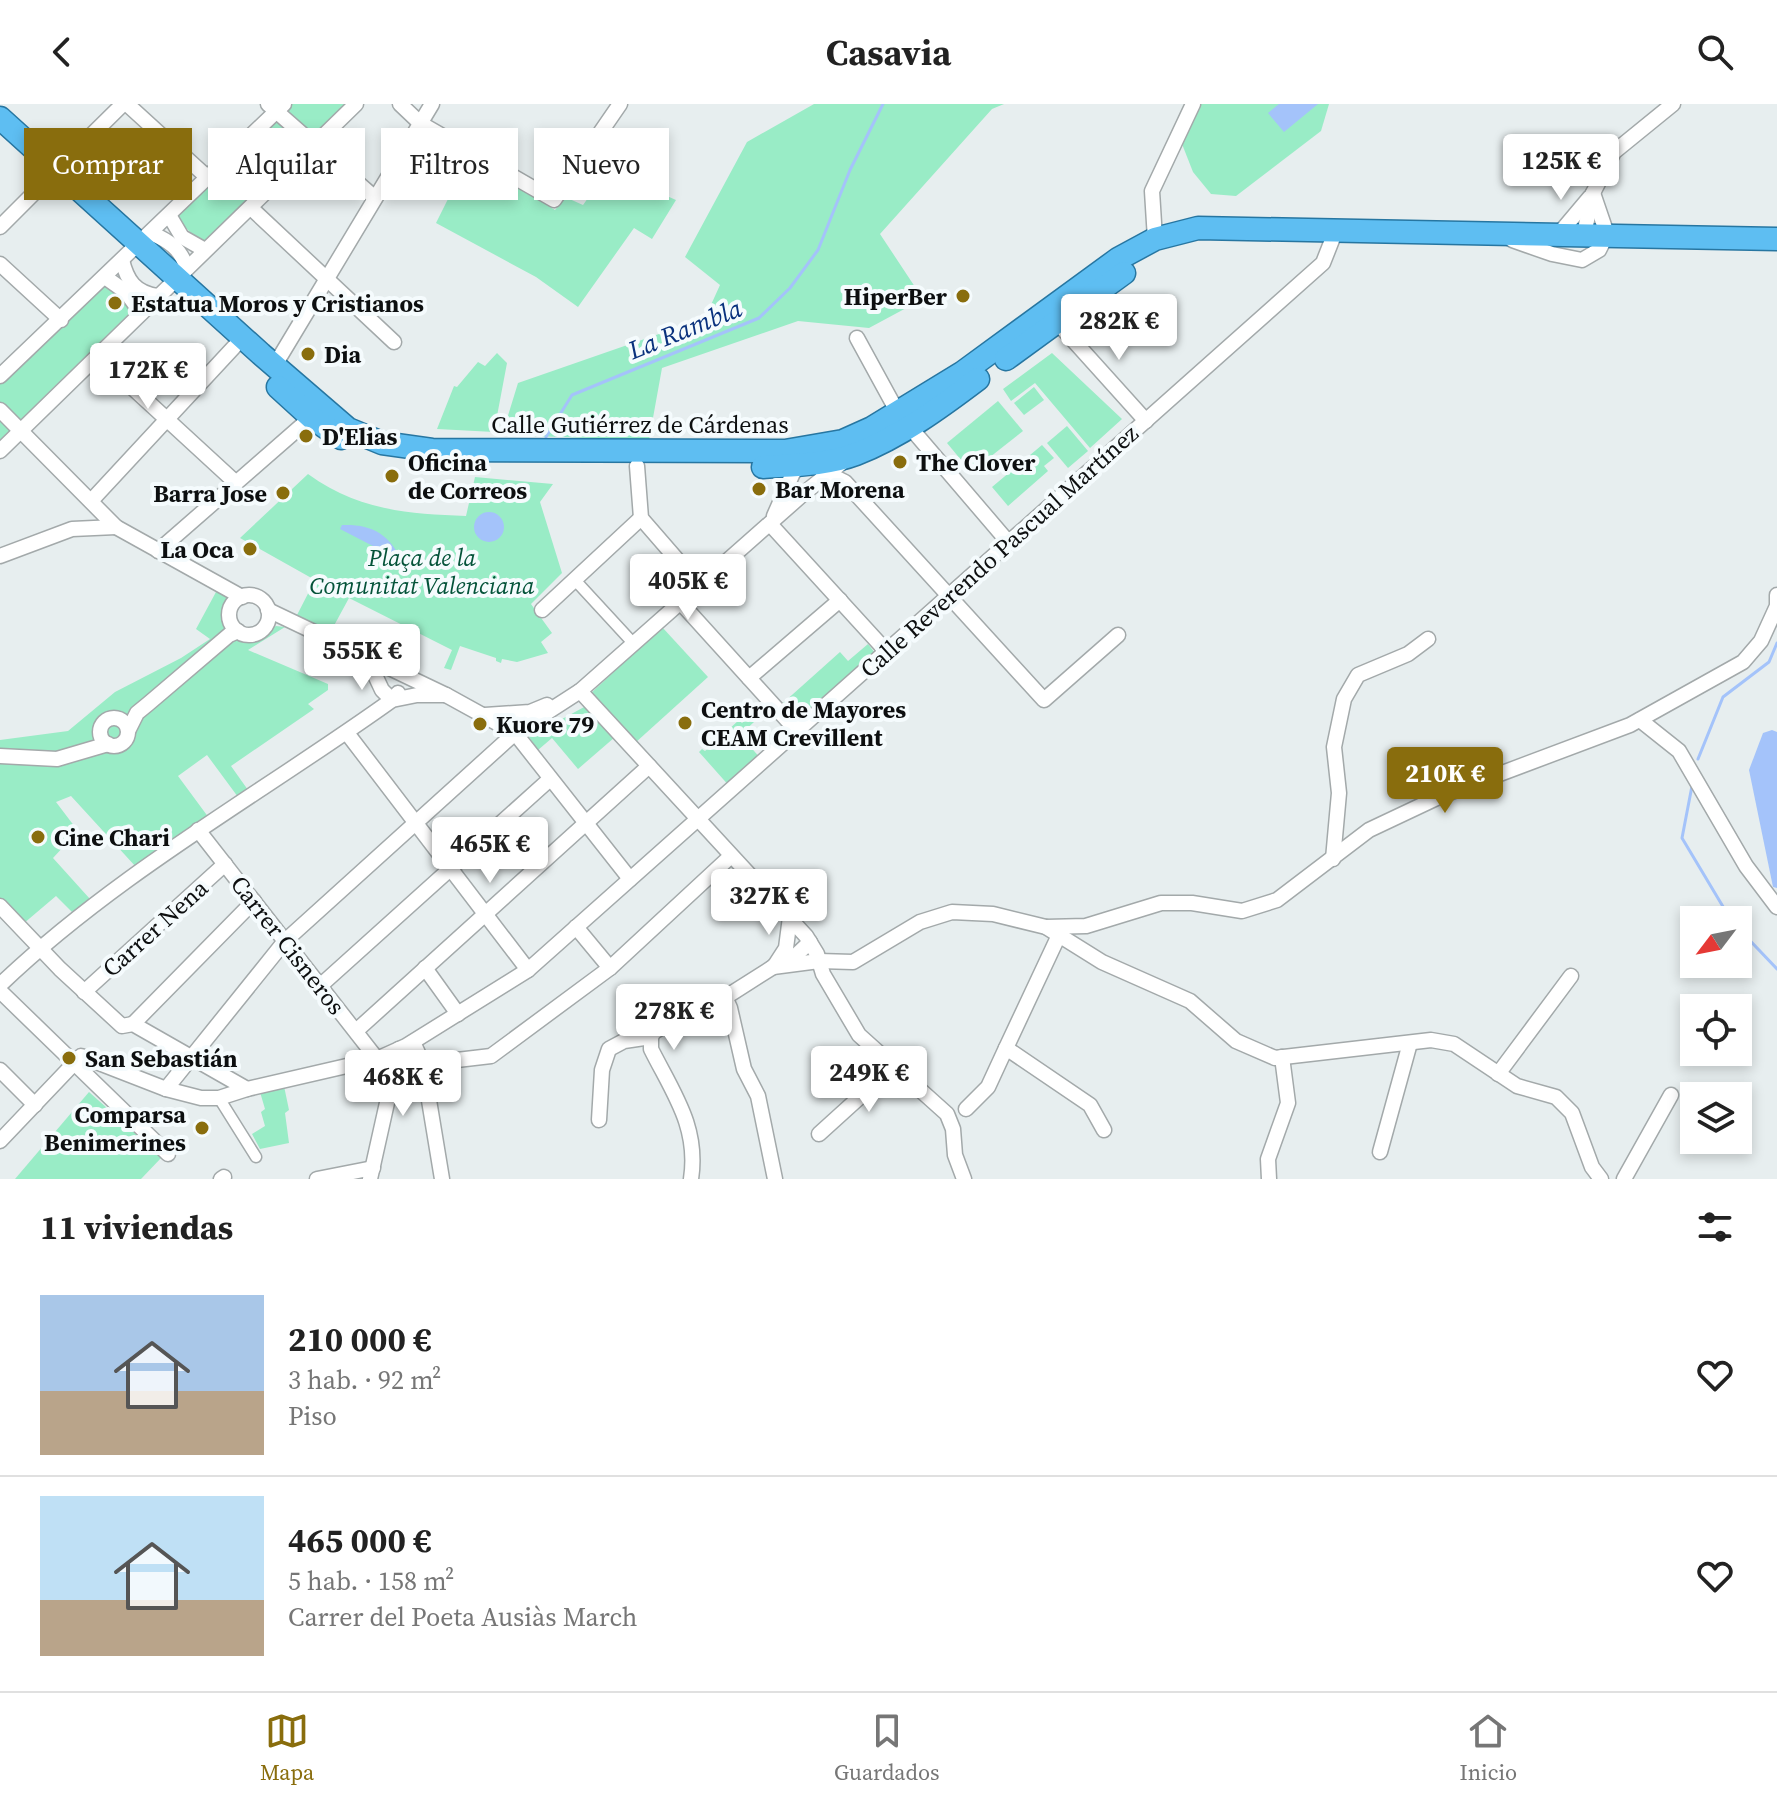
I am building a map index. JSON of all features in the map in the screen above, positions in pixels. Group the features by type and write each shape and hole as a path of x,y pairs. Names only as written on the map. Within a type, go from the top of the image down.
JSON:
{"highway":[{"path":"0,118 24,144"},
{"path":"0,137 24,154"},
{"path":"82,200 172,282 234,347 317,412"},
{"name":"Calle Gutiérrez de Cárdenas","path":"904,420 962,373 1118,259 1155,239 1198,228 1244,230"},
{"path":"1244,230 1777,239"},
{"name":"Calle Gutiérrez de Cárdenas","path":"317,412 348,442 387,457 430,464 760,467 848,448 904,420 1041,334 1069,320 1125,272 1160,252 1202,235 1244,230"},
{"path":"172,282 275,365 317,412"},
{"name":"Calle Gutiérrez de Cárdenas","path":"317,412 382,443 432,450 792,458"}],"street":[{"path":"0,376 208,178 125,104 100,128"},
{"path":"331,128 356,104"},
{"path":"400,104 420,123 554,200 620,104"},
{"path":"275,365 432,104"},
{"path":"1155,239 1152,191 1193,104"},
{"path":"1558,235 1593,193 1614,152 1673,104"},
{"path":"255,128 276,106 298,128"},
{"path":"365,189 375,198"},
{"path":"1485,234 1582,260 1599,250 1607,234 1593,193"},
{"path":"1584,234 1593,193"},
{"path":"0,227 26,200"},
{"path":"0,451 259,200"},
{"path":"251,208 394,342"},
{"path":"169,215 182,237 205,250"},
{"name":"Calle Reverendo Pascual Martínez","path":"219,1098 377,1059 406,1045 528,970 1323,263 1336,230"},
{"path":"135,247 125,275 132,286 145,294 172,282"},
{"path":"0,264 61,320"},
{"path":"105,277 126,292 141,313"},
{"path":"1069,320 1146,421"},
{"path":"857,338 904,420 1009,543"},
{"path":"91,501 234,347"},
{"path":"98,356 235,482"},
{"path":"0,410 116,527 242,597"},
{"path":"158,551 317,412"},
{"path":"166,1089 285,941 515,733 580,691 681,603 823,477 848,448"},
{"path":"792,458 805,473 803,494"},
{"path":"770,524 781,500 792,458"},
{"path":"637,466 641,518 700,586"},
{"path":"760,467 774,479 780,489 781,500"},
{"path":"823,477 835,477 845,482 1044,700 1118,635"},
{"path":"542,610 641,518"},
{"path":"770,524 887,652"},
{"path":"0,556 72,529 116,527"},
{"path":"574,579 633,643"},
{"path":"1052,931 1086,926 1161,903 1192,903 1242,911 1277,900 1369,830 1441,796 1640,720 1743,662 1761,641 1777,606 1777,595"},
{"path":"268,610 268,623 259,633 247,635 232,624 232,605 242,597 261,600 268,610 446,695 515,733 630,879"},
{"path":"749,678 840,600"},
{"path":"681,603 797,731"},
{"path":"123,725 229,635 238,631"},
{"path":"1333,859 1339,793 1334,747 1344,699 1358,675 1408,654 1428,639"},
{"path":"366,657 382,690 392,700"},
{"path":"168,1154 0,988 39,947 198,830 347,733 392,700 409,678"},
{"path":"483,716 530,712 580,691"},
{"path":"580,691 808,939 823,974 859,1035 947,1114 953,1129 955,1155 964,1179"},
{"path":"392,700 417,695 446,695"},
{"path":"515,733 530,712"},
{"path":"1640,720 1679,751 1746,866 1777,907"},
{"path":"104,739 105,721 123,725"},
{"path":"104,739 116,746 124,742 123,725"},
{"path":"347,733 528,970"},
{"path":"0,756 57,759 86,750 104,739"},
{"path":"356,1031 649,766"},
{"path":"320,986 550,779"},
{"name":"Carrer Cisneros","path":"198,830 377,1059"},
{"path":"423,1064 491,1056 610,968 731,856"},
{"name":"Carrer Nena","path":"84,992 225,864"},
{"path":"0,906 84,992 122,1026 133,1024 254,901"},
{"path":"773,967 819,961 853,962 920,922 952,912 993,914 1052,931 1102,962 1190,1001 1236,1041 1260,1053 1282,1057 1431,1040 1454,1044 1517,1086 1556,1097 1572,1113 1592,1167 1601,1179"},
{"path":"773,967 786,948 790,917"},
{"path":"576,927 610,968"},
{"path":"966,1109 988,1087 1052,931"},
{"path":"786,948 808,939"},
{"path":"691,1179 693,1165 687,1119 651,1049 651,1037 676,1018 725,997 773,967 792,959 808,939"},
{"path":"425,968 458,1014"},
{"path":"1498,1074 1571,976"},
{"path":"725,997 744,1069 758,1096 775,1179"},
{"path":"133,1024 247,1089"},
{"path":"599,1120 602,1070 609,1049 624,1041 651,1037"},
{"path":"1380,1152 1410,1043"},
{"path":"406,1045 423,1064 442,1179"},
{"path":"317,1179 372,1173 406,1045"},
{"path":"1006,1048 1090,1105 1104,1130"},
{"path":"0,1141 81,1056 166,1089 201,1098 219,1098 256,1157"},
{"path":"1269,1179 1268,1159 1288,1103 1282,1057"},
{"path":"819,1134 894,1066"},
{"path":"0,1070 35,1105"},
{"path":"1624,1179 1671,1095"}],"green space":[{"path":"292,104 345,104 320,128 267,128"},
{"path":"814,104 1004,104 992,109 880,234 923,299 869,328 798,321 662,368 649,440 502,435 518,383 705,318 720,285 685,257 747,142"},
{"path":"1200,104 1329,104 1321,131 1236,196 1211,194 1193,172 1182,144"},
{"path":"208,185 208,200 247,200 202,244 175,217"},
{"path":"518,186 534,197 534,200 555,210 563,200 583,205 587,200 669,200 669,197 676,200 652,239 634,228 578,307 536,277 436,223 448,200 518,200"},
{"path":"107,280 134,309 0,440 0,383"},
{"path":"497,353 507,363 494,432 437,429 454,386 457,387 478,362 485,366"},
{"path":"1052,353 1122,419 1090,448 1035,383 1011,401 1003,389"},
{"path":"1034,387 1044,400 1024,415 1014,403"},
{"path":"998,401 1023,431 971,472 947,443"},
{"path":"1067,426 1088,451 1068,468 1047,443"},
{"path":"1042,445 1054,458 1044,466 1048,471 1008,506 992,487"},
{"name":"Plaça de la Comunitat Valenciana","path":"308,474 364,503 424,514 466,516 475,477 553,484 540,502 562,573 531,604 552,633 541,642 548,653 517,662 502,659 501,663 496,658 460,646 451,670 444,668 452,650 349,598 330,633 297,615 315,580 240,538"},
{"path":"216,592 235,596 229,603 225,618 231,630 244,639 253,640 276,626 285,627 248,650 328,684 328,690 308,704 314,709 231,766 248,790 238,797 207,755 178,776 209,818 136,867 71,796 56,802 78,831 53,858 90,899 72,912 56,896 23,924 0,901 0,740 68,731 115,692 181,658 210,639 196,629"},
{"path":"662,627 708,677 635,743 590,694"},
{"path":"868,644 875,653 799,721 783,703 840,652 848,661"},
{"path":"761,705 766,711 740,735 762,760 731,788 699,752 702,749 705,751 739,720 742,723"},
{"path":"586,706 615,737 578,769 552,738 538,750 529,737"},
{"path":"284,1086 289,1110 285,1113 289,1143 260,1149 252,1134 265,1126 261,1112 265,1109 260,1092"},
{"path":"89,1092 162,1157 141,1179 15,1179"}],"water":[{"path":"1279,104 1318,104 1284,132 1268,113"},
{"path":"489,512 500,516 504,527 500,538 489,542 478,538 474,527 478,516"},
{"path":"342,525 362,526 378,532 402,561 340,529"},
{"path":"1777,732 1777,888 1773,887 1749,770 1763,733"}],"waterway":[{"name":"La Rambla","path":"546,437 572,395 759,318 790,288 818,250 850,170 883,104"},
{"path":"1698,759 1723,697 1769,662 1777,643"},
{"path":"1692,786 1682,838 1723,906"},
{"path":"1752,943 1777,969"}],"place":[{"name":"HiperBer","path":"963,296"},
{"name":"Estatua Moros y Cristianos","path":"115,303"},
{"name":"Dia","path":"308,354"},
{"name":"D'Elias","path":"306,436"},
{"name":"The Clover","path":"900,462"},
{"name":"Oficina de Correos","path":"392,476"},
{"name":"Bar Morena","path":"759,489"},
{"name":"Barra Jose","path":"283,493"},
{"name":"La Oca","path":"250,549"},
{"name":"Centro de Mayores CEAM Crevillent","path":"685,723"},
{"name":"Kuore 79","path":"480,724"},
{"name":"Cine Chari","path":"38,837"},
{"name":"San Sebastián","path":"69,1058"},
{"name":"Comparsa Benimerines","path":"202,1128"}]}
